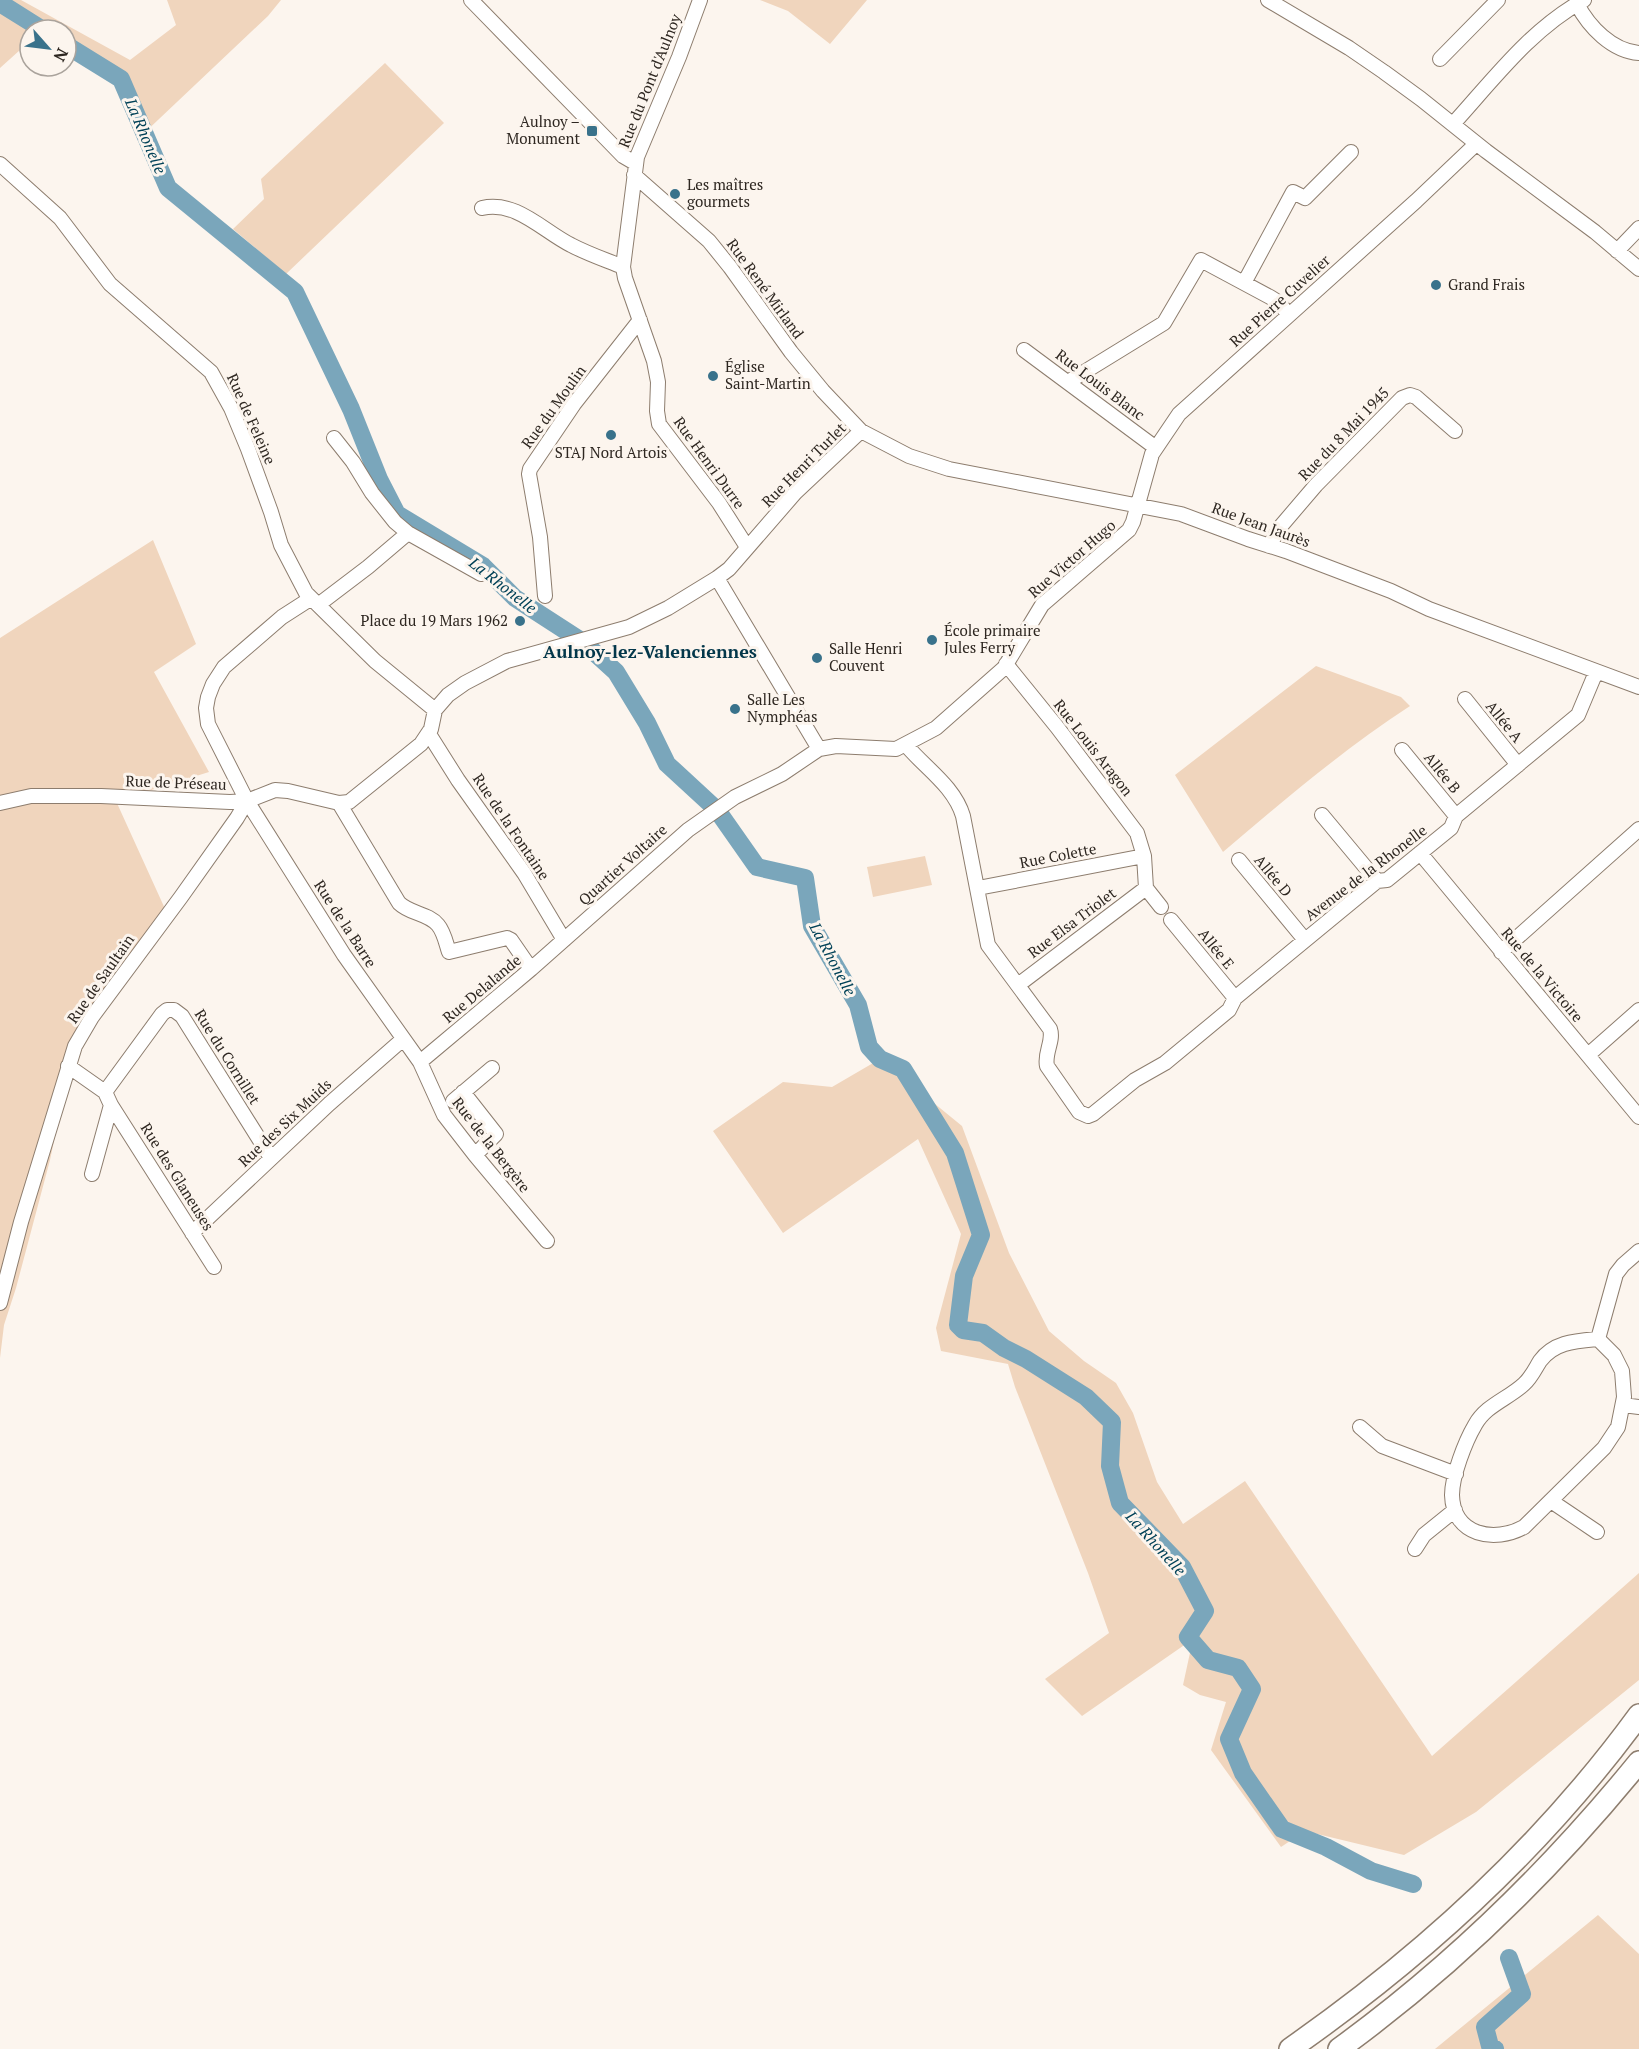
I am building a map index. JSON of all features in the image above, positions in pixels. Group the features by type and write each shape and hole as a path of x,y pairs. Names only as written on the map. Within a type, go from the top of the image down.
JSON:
{"highway":[{"path":"1290,2049 1383,1980 1479,1895 1560,1812 1639,1715"},
{"path":"1339,2049 1391,2010 1448,1962 1528,1887 1577,1836 1639,1762"},
{"path":"1353,2049 1391,2010"}],"street":[{"name":"Rue René Mirland","path":"471,0 716,249 797,360 861,431"},
{"name":"Rue du Pont d'Aulnoy","path":"630,220 635,169 641,144 679,57 700,0"},
{"path":"1268,0 1361,56 1580,220 1639,269"},
{"path":"1440,59 1498,0"},
{"path":"1453,124 1537,33 1581,2 1586,18 1611,43 1624,50 1639,52"},
{"name":"Rue Pierre Cuvelier","path":"1138,504 1148,465 1156,448 1169,427 1185,408 1416,201 1476,144"},
{"path":"1244,282 1293,192 1305,198 1351,152"},
{"name":"Rue de Feleine","path":"0,164 60,218 110,284 214,376 231,408 271,512 281,545 300,583 314,602 375,661 435,710"},
{"path":"482,208 491,206 516,212 563,241 623,267"},
{"name":"Rue Henri Durre","path":"630,220 623,267 656,367 659,424 719,503 747,547"},
{"path":"1617,251 1639,228"},
{"path":"1068,382 1164,323 1201,260 1278,302 1289,315"},
{"name":"Rue du Moulin","path":"545,596 540,537 529,472 570,409 640,320"},
{"name":"Rue Louis Blanc","path":"1024,350 1156,448"},
{"name":"Rue du 8 Mai 1945","path":"1269,546 1281,526 1316,485 1402,398 1410,395 1416,397 1455,431"},
{"name":"Rue Jean Jaurès","path":"861,431 909,456 941,467 1181,513 1371,583 1429,609 1639,687"},
{"name":"Rue Henri Turlet","path":"435,710 453,691 491,668 507,661 623,629 654,616 717,578 729,569 795,493 861,431"},
{"path":"334,438 395,522 408,532 481,574"},
{"name":"Rue Victor Hugo","path":"724,804 782,774 819,749 836,746 891,749 906,745 936,728 999,674 1039,608 1126,534 1133,522 1138,504"},
{"path":"247,801 208,724 206,708 213,684 224,667 282,616 314,602 368,567 408,532"},
{"path":"717,578 819,749"},
{"name":"Rue Louis Aragon","path":"1006,664 1057,726 1135,829 1144,856"},
{"name":"Avenue de la Rhonelle","path":"1018,985 1050,1029 1051,1039 1046,1058 1047,1066 1079,1112 1088,1116 1093,1114 1140,1076 1160,1066 1193,1040 1229,1010 1235,998 1305,940 1377,882 1387,880 1451,828 1456,816 1578,715 1596,672"},
{"name":"Allée A","path":"1465,699 1518,765"},
{"path":"435,710 429,734 417,747 352,800 339,803 399,903 410,912 433,920 442,930 449,952 443,965"},
{"name":"Rue de la Fontaine","path":"429,734 458,780 524,873 564,940"},
{"path":"906,745 937,775 959,805 988,945 1018,985"},
{"name":"Allée B","path":"1402,750 1456,816"},
{"name":"Rue de Préseau","path":"0,803 31,796 247,801 269,791 281,790 339,803"},
{"name":"Rue de la Barre","path":"247,801 344,955 402,1040 420,1062"},
{"name":"Rue de Saultain","path":"0,1303 21,1222 75,1046 92,1017 187,888 247,801"},
{"name":"Quartier Voltaire","path":"564,940 676,840 724,804"},
{"path":"1322,815 1377,882"},
{"path":"1502,952 1639,828"},
{"name":"Rue de la Victoire","path":"1420,853 1639,1117"},
{"path":"1144,856 1146,888 1161,907"},
{"name":"Rue Colette","path":"978,888 1144,856"},
{"name":"Allée D","path":"1239,860 1305,940"},
{"name":"Rue Elsa Triolet","path":"1018,985 1146,888"},
{"name":"Allée E","path":"1171,920 1235,998"},
{"path":"449,952 507,938 511,940 531,969"},
{"name":"Rue Delalande","path":"420,1062 564,940"},
{"name":"Rue du Cornillet","path":"105,1092 162,1014 171,1009 177,1011 271,1158"},
{"path":"1587,1055 1639,1010"},
{"name":"Rue des Six Muids","path":"192,1233 329,1104 402,1040"},
{"name":"Rue de la Bergère","path":"420,1062 441,1110 475,1155 547,1241"},
{"path":"68,1066 105,1092"},
{"path":"475,1155 496,1134 458,1097 492,1068"},
{"name":"Rue des Glaneuses","path":"105,1092 214,1267"},
{"path":"92,1174 111,1105"},
{"path":"1598,1339 1616,1274 1639,1251"},
{"path":"1598,1339 1614,1355 1620,1365 1624,1385 1620,1422 1608,1443 1524,1527 1500,1536 1475,1532 1463,1522 1455,1510 1452,1494 1456,1474 1473,1428 1488,1408 1523,1384 1551,1350 1569,1342 1598,1339"},
{"path":"1623,1404 1639,1407"},
{"path":"1360,1427 1382,1446 1456,1474"},
{"path":"1551,1501 1597,1532"},
{"path":"1415,1549 1424,1535 1455,1510"}],"shaded area":[{"path":"0,0 21,0 54,18 18,18 18,52 0,68"},
{"path":"167,0 281,0 268,16 140,137 113,80 78,58 78,31 130,60 176,25"},
{"path":"760,0 867,0 830,44 788,11"},
{"path":"385,63 444,123 286,274 233,229 264,199 261,179"},
{"path":"153,540 196,644 154,672 209,772 116,801 166,911 77,1031 50,1160 4,1325 0,1358 0,638"},
{"path":"1316,666 1401,697 1410,706 1338,758 1223,852 1175,775"},
{"path":"925,856 932,885 873,897 867,867"},
{"path":"880,1059 962,1126 1009,1253 1049,1331 1084,1361 1116,1383 1133,1413 1157,1482 1183,1524 1245,1481 1432,1756 1639,1573 1639,1680 1476,1812 1404,1855 1305,1831 1281,1847 1211,1750 1226,1702 1200,1695 1183,1685 1193,1639 1082,1716 1045,1679 1109,1633 1008,1364 941,1351 936,1328 961,1234 918,1139 783,1233 713,1131 783,1082 832,1087"},
{"path":"1598,1915 1639,1954 1639,2049 1435,2049"}],"waterway":[{"name":"La Rhonelle","path":"0,3 24,18"},
{"name":"La Rhonelle","path":"78,52 121,79 168,188 295,292 351,409 379,479 397,514 483,566 515,598 583,642 616,672 647,723 667,764 717,810 757,867 805,878 812,926 858,1005 869,1047 880,1059 903,1069 955,1153 981,1235 964,1276 958,1325 963,1330 983,1333 1004,1348 1026,1359 1086,1397 1112,1422 1110,1466 1120,1503 1182,1567 1205,1611 1188,1637 1208,1660 1238,1668 1252,1689 1229,1739 1243,1773 1282,1829 1326,1847 1371,1871 1413,1884"},
{"name":"La Rhonelle","path":"1495,2049 1490,2046 1485,2027 1522,1994 1509,1958"}],"place":[{"name":"Aulnoy – Monument","path":"592,131"},
{"name":"Les maîtres gourmets","path":"675,194"},
{"name":"Grand Frais","path":"1436,285"},
{"name":"Église Saint-Martin","path":"713,376"},
{"name":"STAJ Nord Artois","path":"611,435"},
{"name":"Place du 19 Mars 1962","path":"520,621"},
{"name":"École primaire Jules Ferry","path":"932,640"},
{"name":"Salle Henri Couvent","path":"817,658"},
{"name":"Salle Les Nymphéas","path":"735,709"}],"district":[{"name":"Aulnoy-lez-Valenciennes","path":"650,652"}]}
